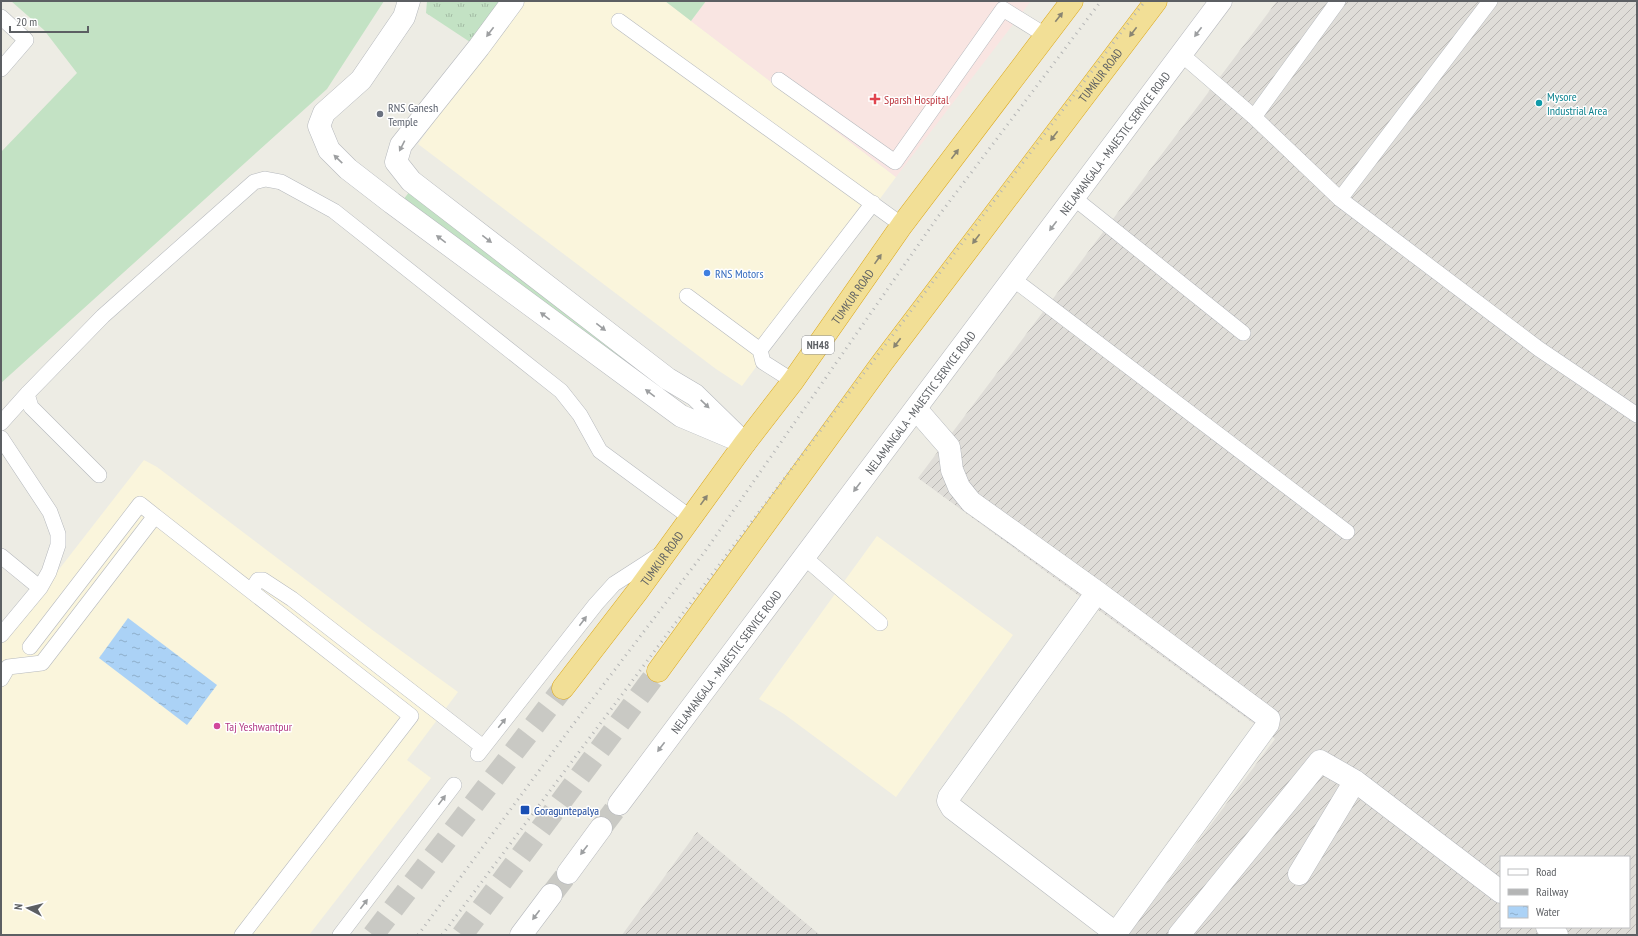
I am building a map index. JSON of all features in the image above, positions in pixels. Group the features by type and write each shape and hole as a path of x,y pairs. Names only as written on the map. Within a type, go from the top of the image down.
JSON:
{"highway":[{"name":"TUMKUR ROAD","path":"563,688 617,618 745,443 793,381 902,225 1072,1"},
{"name":"TUMKUR ROAD","path":"658,672 882,363 1156,1"}],"street":[{"path":"409,1 404,17 360,80 324,113 319,126 328,150 348,169 392,203 681,416 745,443"},
{"path":"513,1 479,47 401,145 396,162 412,181 668,379 696,395 745,443"},
{"name":"NELAMANGALA - MAJESTIC SERVICE ROAD","path":"619,804 1221,1"},
{"path":"392,203 412,181"},
{"path":"916,409 950,447 952,470 959,487 971,502 1097,592 1269,719 1264,731 1119,929 1114,932 952,808 948,801 1097,592"},
{"path":"1179,935 1320,761 1355,781 1500,891"},
{"path":"1299,874 1355,781"},
{"path":"568,873 601,828"},
{"path":"521,935 551,895"},
{"path":"1548,928 1557,935"}],"lane":[{"path":"1254,117 1338,1"},
{"path":"1340,199 1490,1"},
{"path":"779,80 895,162 1005,5 1045,35"},
{"path":"1,17 26,40 1,69"},
{"path":"620,21 902,225"},
{"path":"1181,54 1254,117 1340,199 1539,349 1637,415"},
{"path":"1,423 103,316 254,182 265,179 281,182 334,211 562,391 580,415 600,451 691,518"},
{"path":"1074,198 1243,333"},
{"path":"760,350 874,204"},
{"path":"1013,279 1347,532"},
{"path":"687,296 760,350 763,362 793,381"},
{"path":"27,394 30,407 98,475"},
{"path":"1,438 50,512 58,534 56,557 40,588 1,635"},
{"path":"30,647 140,504 411,716 242,935"},
{"path":"1,679 8,667 42,663 155,516"},
{"path":"251,591 258,580 264,580 292,599 481,750 596,604 614,584 667,550"},
{"path":"1,556 40,588"},
{"path":"804,558 880,623"},
{"path":"340,935 454,785"}],"shaded area":[{"name":"RNS Motors","path":"520,1 665,1 896,177 742,386 716,369 418,144"},
{"name":"Sparsh Hospital","path":"706,1 1031,1 896,177 691,21"},
{"path":"1277,1 1637,1 1637,935 1128,935 1275,739 918,478"},
{"name":"Taj Yeshwantpur","path":"144,460 157,467 371,629 458,692 407,760 431,778 309,935 1,935 1,644"},
{"path":"877,536 1013,635 896,797 784,714 759,699"},
{"path":"697,832 820,935 622,935"}],"green space":[{"path":"11,1 384,1 327,89 1,383 1,152 77,73 44,30"},
{"path":"427,1 504,1 473,44 426,13"},
{"path":"665,1 706,1 691,21"},
{"path":"410,191 668,390 661,399 403,200"}],"water":[{"path":"128,618 217,685 187,725 99,658"}],"tunnel":[{"path":"462,935 658,671"},
{"path":"373,935 563,688"},
{"path":"601,828 619,804"},
{"path":"551,895 568,873"}],"railway":[{"path":"418,935 572,726 706,550 937,218 1101,1"},
{"path":"442,935 1145,1"}],"place":[{"name":"Sparsh Hospital","path":"875,99"},
{"name":"Mysore Industrial Area","path":"1539,103"},
{"name":"RNS Ganesh Temple","path":"380,114"},
{"name":"RNS Motors","path":"707,273"},
{"name":"Taj Yeshwantpur","path":"217,726"},
{"name":"Goraguntepalya","path":"525,810"}]}
